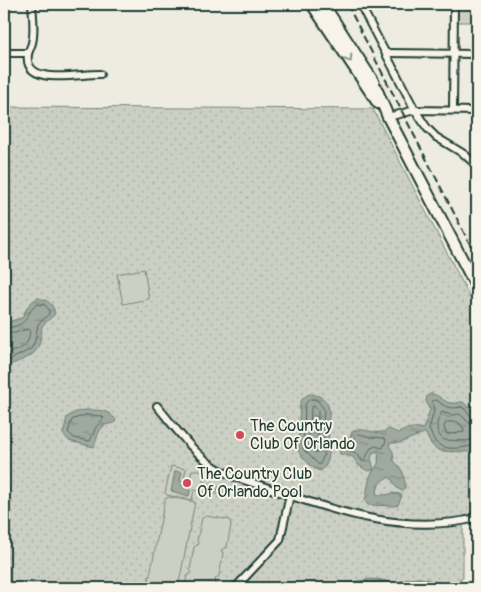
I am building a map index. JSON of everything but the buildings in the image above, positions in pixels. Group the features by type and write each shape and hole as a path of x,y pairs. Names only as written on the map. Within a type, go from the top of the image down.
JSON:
{"main road":[{"path":"312,4 338,33"},
{"path":"323,4 366,86 388,117 477,288"}],"street":[{"path":"32,4 34,33 28,53 29,66 36,74 58,76 100,74"},
{"path":"360,4 415,110 427,128 464,154 477,166"},
{"path":"453,110 454,4"},
{"path":"4,53 28,53"},
{"path":"386,53 477,54"},
{"path":"388,117 415,110 477,110"},
{"path":"157,406 186,440 215,467 290,495 349,514 382,521 430,523 477,518"},
{"path":"235,588 280,540 290,495"}],"shaded area":[{"path":"458,4 477,4 477,22 458,22"},
{"name":"The Country Club Of Orlando","path":"4,107 373,109 477,311 477,514 463,516 463,578 460,578 459,588 440,588 421,578 395,583 378,579 339,584 327,588 4,588"},
{"path":"144,269 149,299 123,304 117,274"},
{"name":"The Country Club Of Orlando Pool","path":"171,466 186,469 184,478 190,479 192,470 200,470 205,473 203,482 211,484 210,486 213,486 213,490 217,491 219,486 219,488 223,489 222,495 194,490 192,500 167,495 165,493"},
{"path":"169,497 195,502 178,588 148,585 165,499"},
{"path":"206,516 230,520 231,525 227,547 221,550 223,554 219,576 215,579 215,588 184,588 187,576 192,573 190,570 194,547 199,544 197,541 202,518"}],"water":[{"path":"38,298 49,303 53,307 55,314 42,326 37,350 29,357 4,369 4,323 22,318 30,304"},
{"path":"309,394 323,399 327,403 329,411 329,457 320,471 311,466 298,451 300,403"},
{"path":"430,394 436,395 450,403 463,402 477,415 477,448 466,452 436,449 424,433 400,443 390,443 394,461 403,473 405,488 402,491 397,488 391,478 386,478 380,482 376,494 400,494 402,496 398,505 368,505 365,501 370,476 378,464 379,453 373,452 371,459 374,469 368,471 358,465 353,457 340,454 339,449 348,443 352,432 357,430 379,432 389,429 398,433 407,429 423,429 430,410 426,401 427,396"},
{"path":"85,410 107,412 116,421 102,428 94,447 69,441 63,434 67,417"},
{"name":"The Country Club Of Orlando Pool","path":"175,471 182,472 180,481 192,483 189,496 171,491"},
{"path":"421,578 441,583 442,586 436,588 327,588 339,584 371,579 395,583"}],"railway":[{"path":"347,4 477,258"}],"place":[{"name":"The Country Club Of Orlando","path":"240,435"},
{"name":"The Country Club Of Orlando Pool","path":"187,483"}]}
